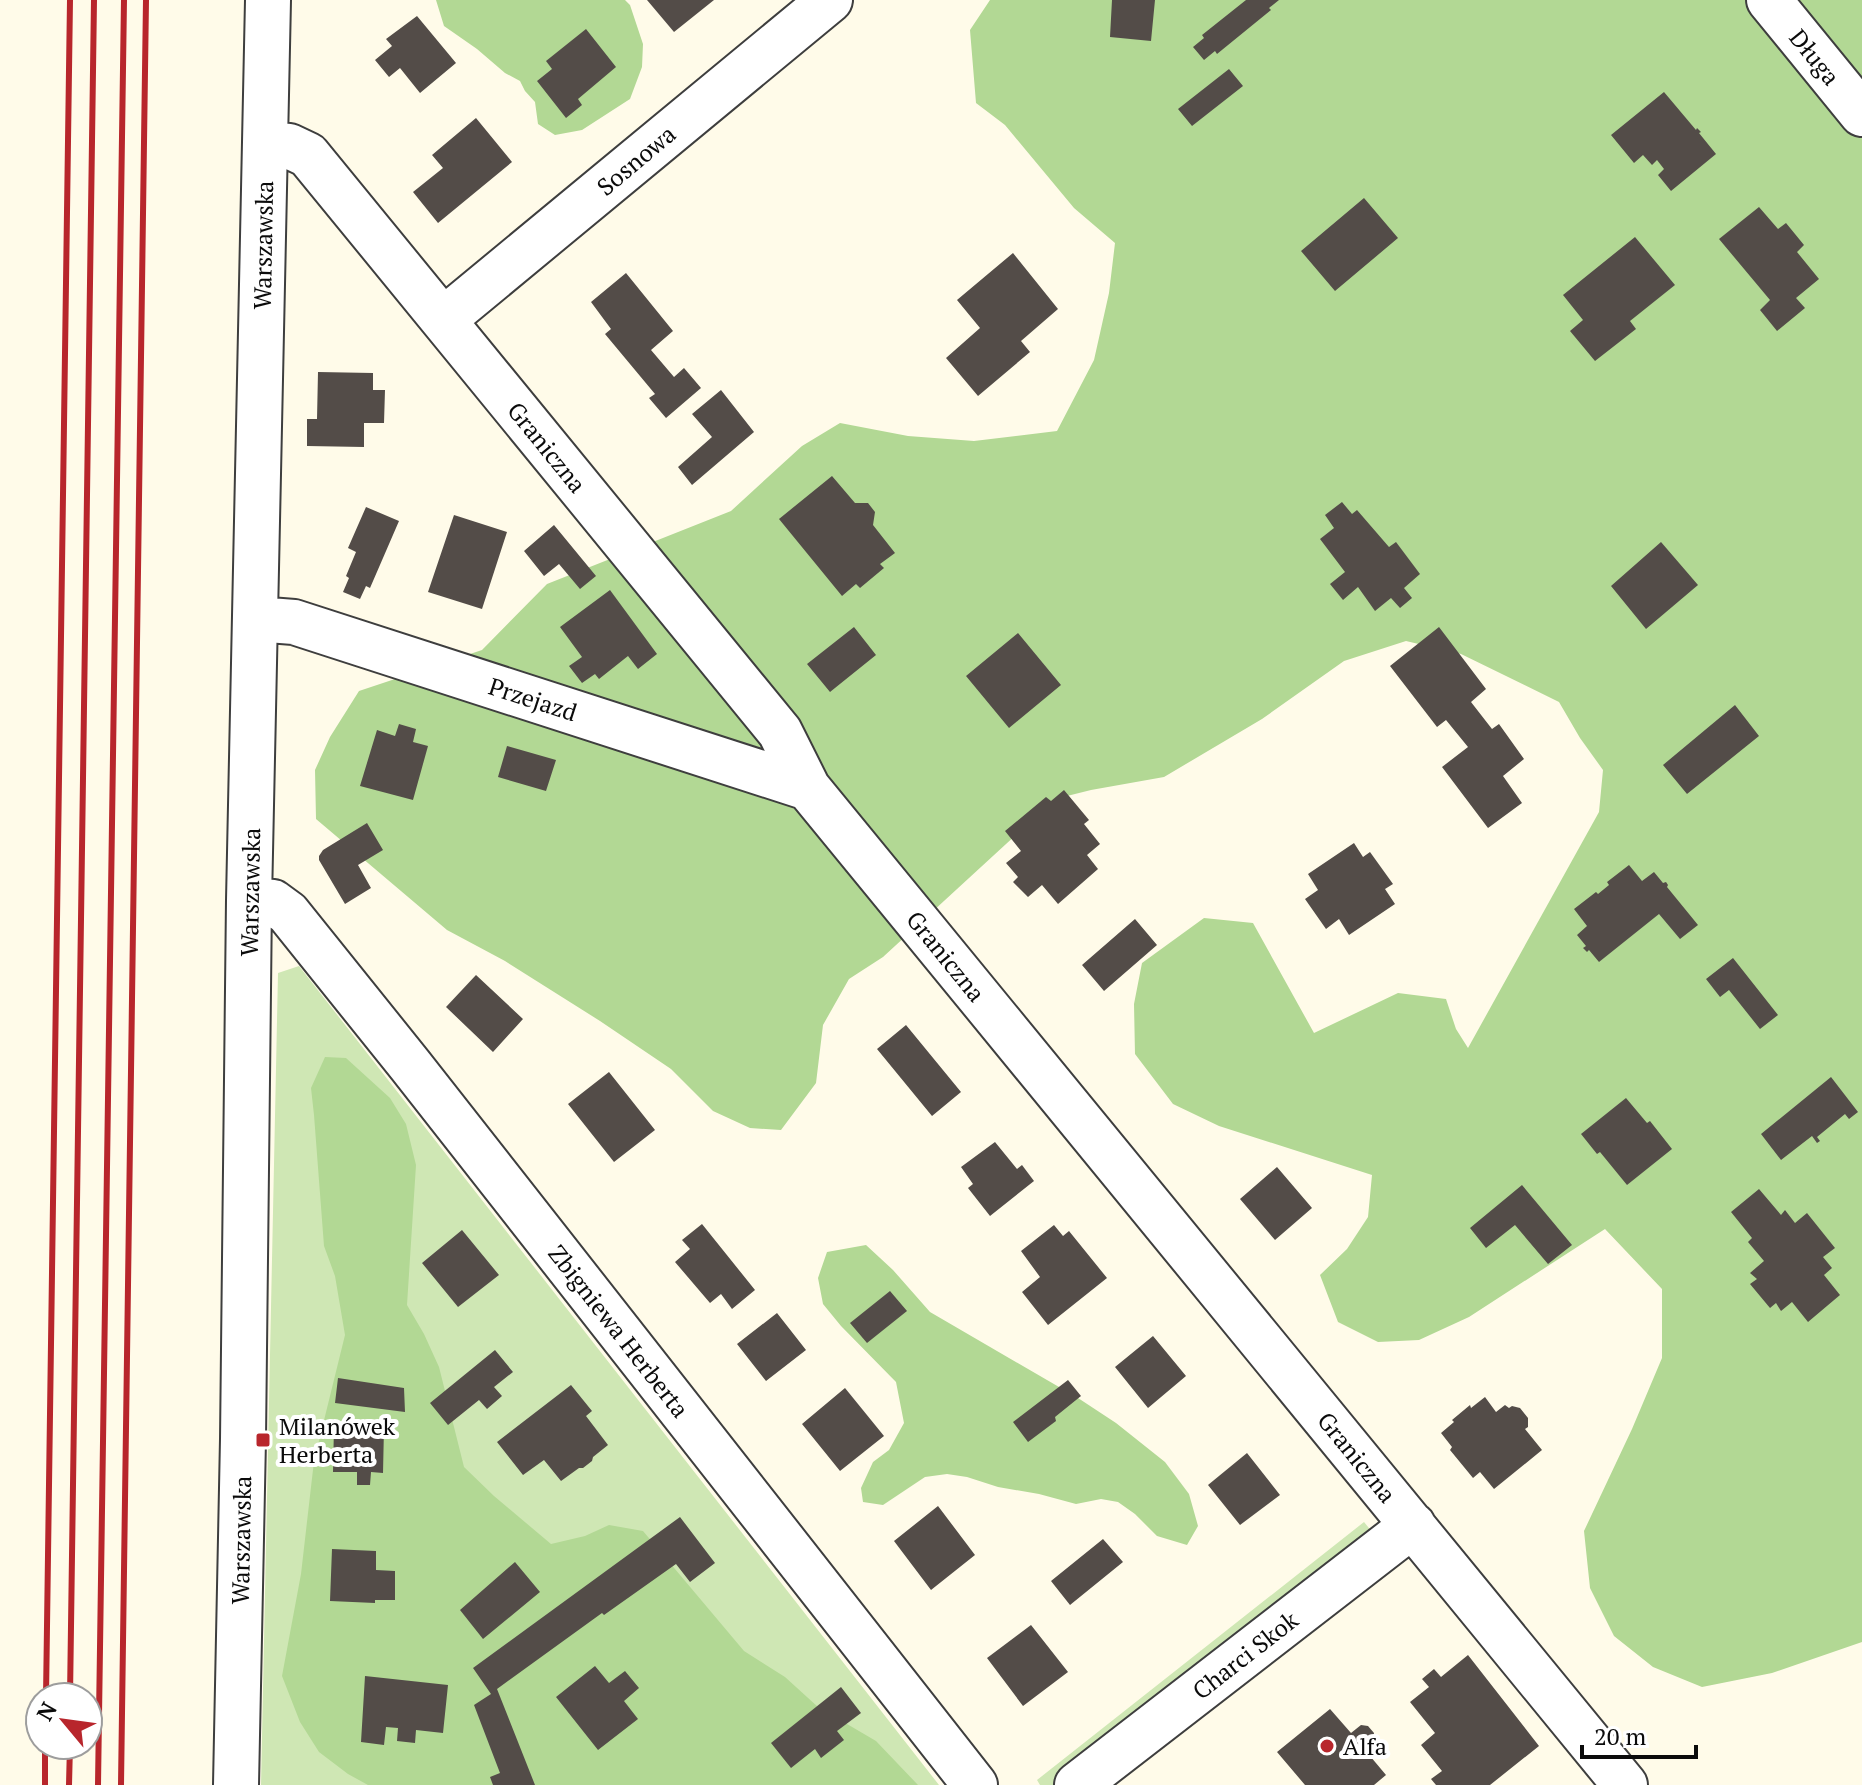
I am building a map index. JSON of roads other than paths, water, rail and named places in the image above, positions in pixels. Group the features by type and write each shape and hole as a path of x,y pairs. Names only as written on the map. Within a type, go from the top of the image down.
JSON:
{"street":[{"name":"Warszawska","path":"236,1785 249,900 268,0"},
{"name":"Sosnowa","path":"443,320 830,0"},
{"name":"Długa","path":"1769,0 1862,114"},
{"name":"Graniczna","path":"265,144 289,146 308,155 780,732 808,788 1625,1785"},
{"name":"Przejazd","path":"256,619 294,622 808,788"},
{"name":"Zbigniewa Herberta","path":"249,900 273,902 288,913 975,1785"},
{"name":"Charci Skok","path":"1077,1785 1413,1525"}],"railway":[{"path":"46,1681 70,0"},
{"path":"70,1681 94,0"},
{"path":"98,1785 124,0"},
{"path":"121,1785 146,0"},
{"path":"45,1761 45,1785"},
{"path":"69,1785 70,1761"}],"place":[{"name":"Milanówek Herberta","path":"263,1440"},
{"name":"Alfa","path":"1327,1746"}]}
